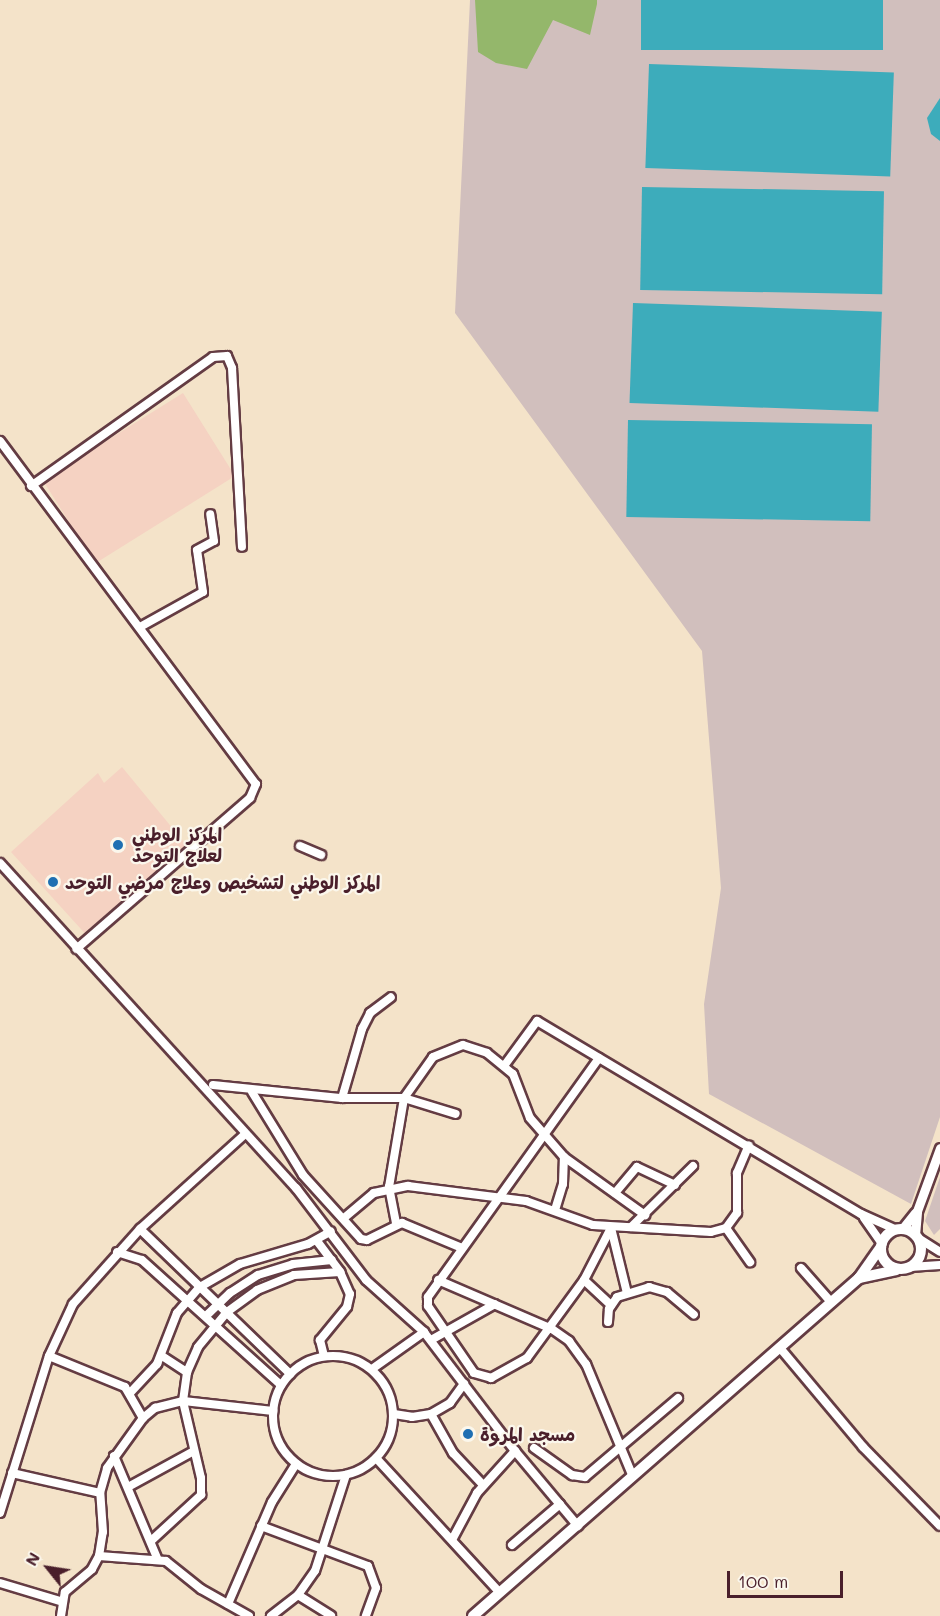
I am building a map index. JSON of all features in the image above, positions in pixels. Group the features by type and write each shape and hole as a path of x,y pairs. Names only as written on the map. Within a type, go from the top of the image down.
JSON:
{"main road":[{"path":"473,1616 859,1278 881,1245 899,1229 917,1236 921,1254 910,1268 859,1278"},
{"path":"881,1245 885,1262 898,1269"}],"street":[{"path":"31,486 213,357 226,356 232,368 242,547"},
{"path":"0,441 31,486 252,775 256,790 76,949"},
{"path":"140,627 203,592 197,550 214,541 210,514"},
{"path":"300,846 321,855"},
{"path":"0,863 330,1231 366,1280 431,1340 515,1451 578,1526"},
{"path":"342,1098 362,1029 370,1014 391,997"},
{"path":"504,1066 537,1021 861,1214 899,1229 917,1211"},
{"path":"396,1223 389,1187 404,1098 419,1072 433,1057 463,1045 475,1047 504,1066 517,1080 526,1112 543,1135 564,1157 645,1215"},
{"path":"599,1058 438,1280 427,1302 474,1373 491,1378 523,1362 552,1329 585,1280 611,1228"},
{"path":"213,1085 252,1092 342,1098 404,1098 456,1114"},
{"path":"252,1092 303,1175 364,1240 396,1223 409,1223 462,1248"},
{"path":"0,1513 49,1356 73,1304 117,1252 140,1229 244,1134"},
{"path":"344,1218 369,1197 389,1187 498,1197 555,1210 580,1221 611,1228 631,1227 691,1234 726,1228 736,1213 737,1173 749,1146"},
{"path":"940,1148 917,1211 917,1236 940,1252"},
{"path":"555,1210 563,1184 564,1157"},
{"path":"631,1227 693,1166"},
{"path":"615,1193 638,1167 675,1185"},
{"path":"861,1214 881,1245"},
{"path":"611,1228 627,1293"},
{"path":"726,1228 750,1262"},
{"path":"140,1229 290,1374"},
{"path":"130,1393 162,1356 172,1324 200,1287 248,1261 317,1241 330,1231"},
{"path":"317,1241 340,1272 349,1301 321,1337 324,1356"},
{"path":"117,1252 142,1260 281,1385"},
{"path":"206,1316 218,1303 258,1275 292,1264 332,1260"},
{"path":"292,1264 294,1275"},
{"path":"910,1268 940,1265"},
{"path":"801,1268 831,1302"},
{"path":"152,1540 201,1495 201,1478 192,1452 183,1401 187,1372 198,1347 227,1312 257,1290 294,1275 340,1272"},
{"path":"438,1280 552,1329 579,1352 633,1477"},
{"path":"585,1280 611,1305"},
{"path":"608,1322 611,1305 627,1293 659,1288 694,1315"},
{"path":"431,1340 495,1304"},
{"path":"372,1369 424,1332"},
{"path":"780,1348 863,1447 940,1527"},
{"path":"49,1356 105,1376 130,1393 143,1418"},
{"path":"162,1356 187,1372"},
{"path":"324,1356 344,1356 372,1369 388,1389 394,1414 390,1438 376,1458 346,1475 320,1475 296,1464 276,1435 273,1411 281,1385 290,1374 306,1362 324,1356"},
{"path":"394,1414 412,1417 431,1414 450,1402 464,1384"},
{"path":"534,1448 580,1478 678,1398"},
{"path":"61,1616 60,1601 92,1569 99,1556 103,1532 100,1493 114,1456 143,1418 155,1408 183,1401 273,1411"},
{"path":"431,1414 453,1453 483,1485"},
{"path":"453,1538 483,1485 515,1451"},
{"path":"128,1487 192,1452"},
{"path":"114,1456 152,1540 157,1558"},
{"path":"376,1458 453,1538 500,1593"},
{"path":"228,1604 261,1526 296,1464"},
{"path":"12,1473 100,1493"},
{"path":"271,1616 298,1595 325,1549 346,1475"},
{"path":"512,1545 560,1504"},
{"path":"261,1526 357,1560 374,1576 376,1588 366,1616"},
{"path":"99,1556 121,1560 157,1558 173,1564 192,1583 249,1616"},
{"path":"0,1583 60,1601"},
{"path":"298,1595 331,1616"}],"shaded area":[{"path":"470,0 940,0 940,1117 911,1204 709,1094 704,1004 721,888 702,651 455,313"},
{"path":"183,393 235,476 95,564 43,480"},
{"path":"122,767 188,847 90,939 11,852 98,773 104,783"},
{"path":"940,1177 940,1229 934,1235 925,1221"}],"green space":[{"path":"475,0 597,0 597,4 590,35 553,20 527,69 496,63 478,52"}],"water":[{"path":"641,0 883,0 883,50 641,50"},
{"path":"649,64 894,73 890,176 645,168"},
{"path":"940,98 940,141 931,134 927,118"},
{"path":"642,187 884,191 882,294 640,290"},
{"path":"633,303 882,312 878,412 630,403"},
{"path":"628,420 872,424 870,521 626,517"}],"place":[{"name":"المركز الوطني لعلاج التوحد","path":"118,845"},
{"name":"المركز الوطني لتشخيص وعلاج مرضي التوحد","path":"53,882"},
{"name":"مسجد المروة","path":"468,1434"}]}
